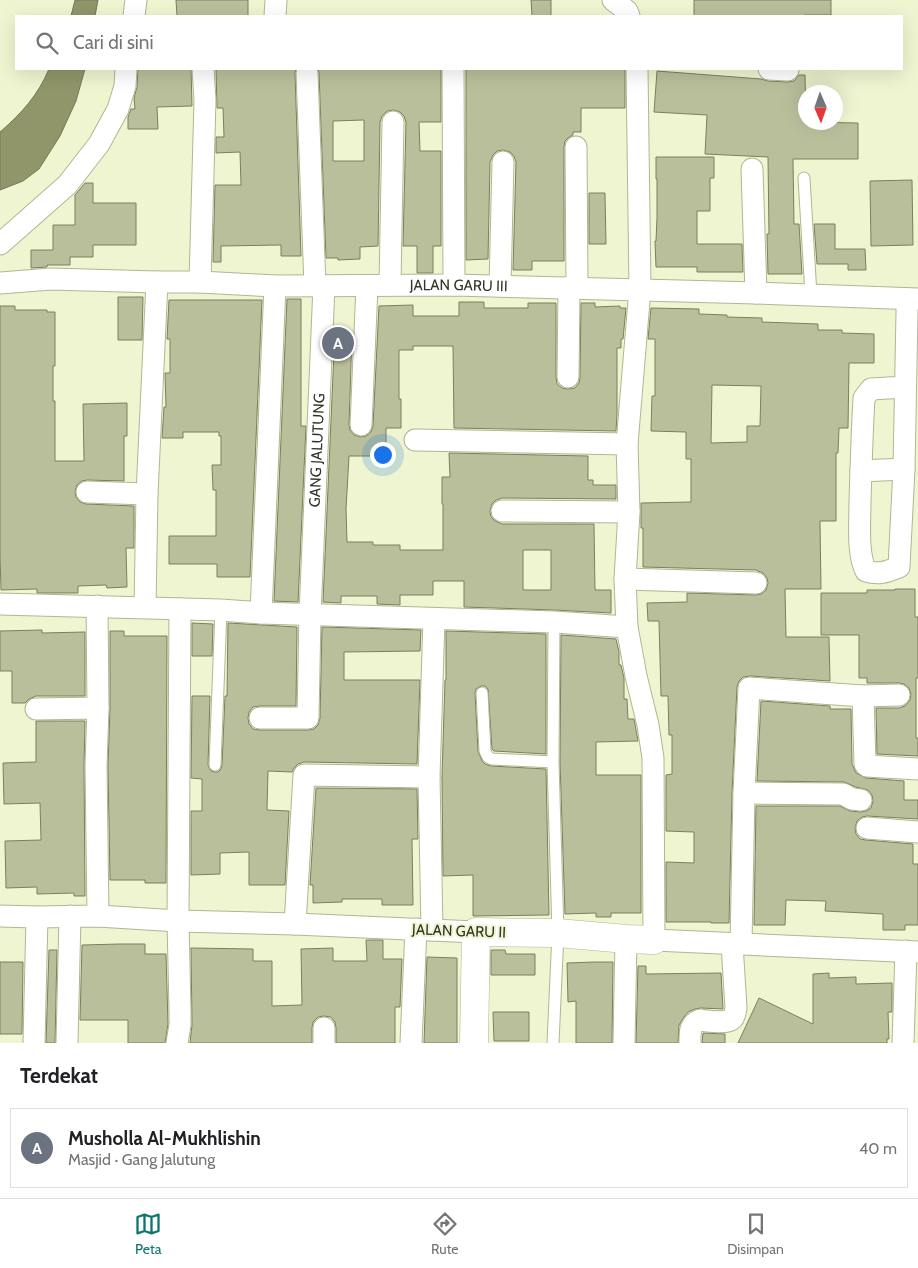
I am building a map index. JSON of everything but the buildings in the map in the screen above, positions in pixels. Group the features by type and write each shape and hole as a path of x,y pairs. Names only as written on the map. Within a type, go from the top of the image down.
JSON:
{"street":[{"path":"134,15 136,0"},
{"path":"275,15 276,0"},
{"path":"613,0 627,11 629,15"},
{"path":"0,244 67,185 99,144 118,109 125,86 126,70"},
{"path":"200,282 204,110 203,70"},
{"path":"453,70 454,285"},
{"path":"637,70 640,290 627,444 628,512 625,579 627,627 654,758 654,940"},
{"name":"GANG JALUTUNG","path":"260,718 308,718 319,286 307,73"},
{"path":"390,284 393,122"},
{"path":"568,377 573,287 576,147"},
{"path":"500,286 502,162"},
{"path":"752,169 756,293"},
{"name":"JALAN GARU III","path":"0,283 52,280 200,282 275,286 367,286 390,284 573,287 912,299"},
{"path":"145,607 147,494 157,282"},
{"path":"261,613 275,286"},
{"path":"361,425 367,286"},
{"path":"905,387 871,388 864,398 860,471 861,563 866,571 874,574 884,573 899,567 904,468 905,387 912,299"},
{"path":"415,440 627,444"},
{"path":"860,471 904,468"},
{"path":"87,492 147,494"},
{"path":"502,511 628,512"},
{"path":"625,579 756,583"},
{"path":"0,604 145,607 310,615 554,622 627,627"},
{"path":"97,606 98,708 96,766 98,916"},
{"path":"177,1043 180,1025 178,784 180,609"},
{"path":"411,1043 424,930 434,619"},
{"path":"690,1043 690,1030 696,1021 731,1021 734,1018 736,1008 736,944 749,688 864,696 899,695"},
{"path":"864,696 865,764 868,766 918,770"},
{"path":"36,709 98,708"},
{"path":"295,924 304,775 429,777"},
{"path":"744,793 843,794 852,799 861,800"},
{"path":"868,828 918,832"},
{"name":"JALAN GARU II","path":"0,916 98,916 476,932 558,933 626,940 912,952"},
{"path":"67,1043 70,916"},
{"path":"34,1043 38,917"},
{"path":"474,1043 476,932"},
{"path":"624,1043 626,940"},
{"path":"903,1043 912,952"}],"lane":[{"path":"804,178 811,295"},
{"path":"215,765 221,610"},
{"path":"553,1043 558,933 553,762 554,622"},
{"path":"482,693 485,751 488,757 492,759 553,762"}],"shaded area":[{"path":"75,0 98,0 95,15 71,15"},
{"path":"48,70 85,70 76,101 60,136 39,169 23,181 0,190 0,132 29,103"}],"place":[{"name":"Musholla Al-Mukhlishin","path":"338,343"}]}
